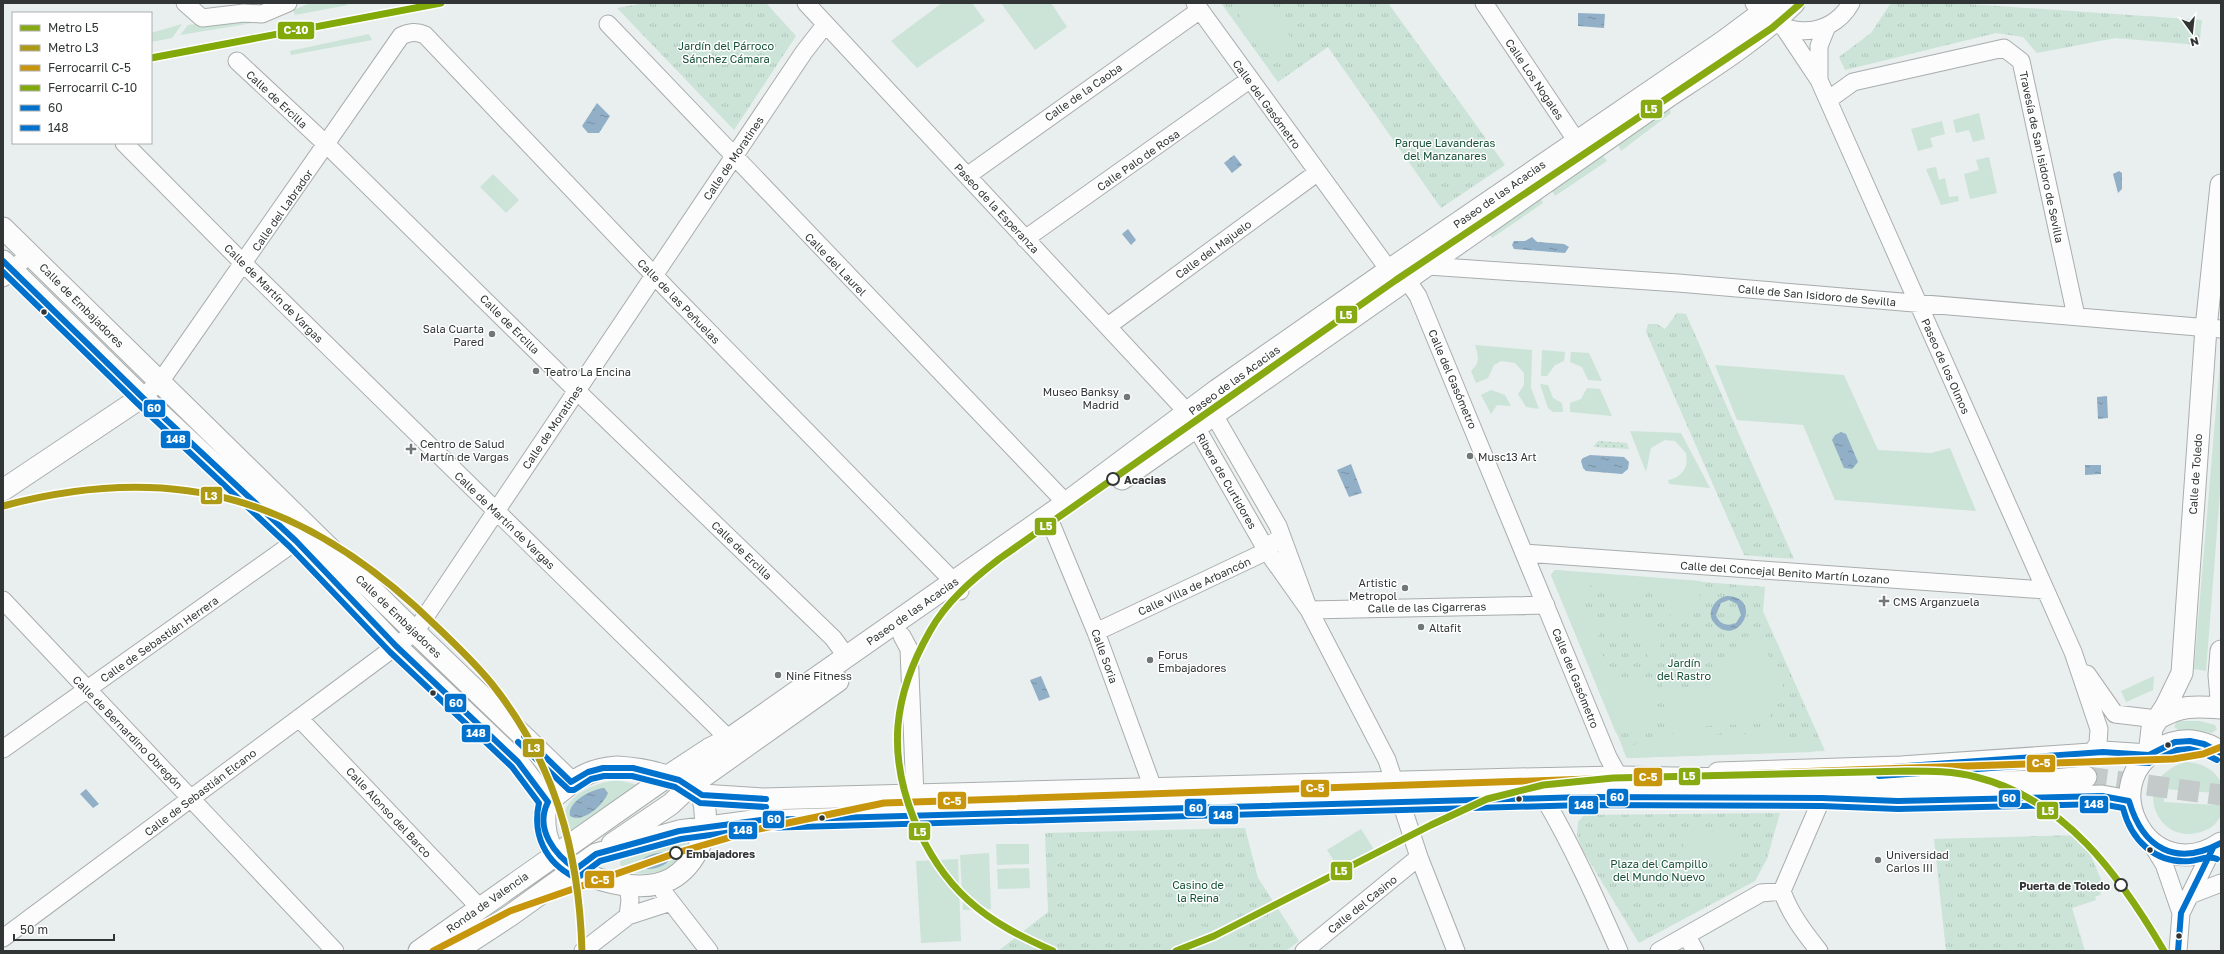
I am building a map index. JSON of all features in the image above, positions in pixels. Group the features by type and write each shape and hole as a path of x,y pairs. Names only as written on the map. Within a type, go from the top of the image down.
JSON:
{"main road":[{"name":"Paseo de las Acacias","path":"556,854 668,776 709,749 729,738 847,657 957,586 1049,522 1192,421 1389,270 1581,147 1770,14 1794,3"},
{"name":"Paseo de las Acacias","path":"1049,522 1066,503 1192,421 1214,415 1428,266 1581,147"},
{"name":"Calle de Toledo","path":"2149,755 2152,728 2170,700 2182,673 2213,328 2221,186"},
{"name":"Calle de Embajadores","path":"3,228 415,632 571,782"},
{"name":"Calle de Embajadores","path":"6,270 296,541 396,646 518,762 548,802"},
{"path":"3,490 142,397"},
{"name":"Paseo de las Acacias","path":"596,854 671,804 696,791 716,768 902,636 957,586"},
{"path":"2221,652 2219,675 2221,698"},
{"path":"2157,719 2172,710 2189,706 2221,708"},
{"path":"2218,848 2198,854 2182,855 2165,851 2151,843 2139,830 2131,812 2129,801 2131,784 2138,768 2149,755 2162,747 2176,742 2190,741 2204,744 2221,753"},
{"path":"696,791 707,811 711,826 687,867 671,879 657,883 628,886 598,878 576,869 556,854 546,836 546,810 548,802 571,782 588,772 603,768 633,768 668,776 696,791 763,799 914,796 1395,781 1619,777 1901,767 2103,752 2149,755"},
{"path":"1619,777 1922,784"},
{"path":"1640,796 1922,784 2042,781 2086,777"},
{"path":"1640,796 1822,798 1898,801 2102,796 2129,801"},
{"name":"Ronda de Valencia","path":"456,951 596,854 679,831 711,826 761,820 822,817 1640,796"},
{"name":"Ronda de Valencia","path":"419,951 479,907 556,854"}],"street":[{"path":"185,3 202,18 244,13 262,14 288,3"},
{"name":"Paseo de la Esperanza","path":"806,3 1025,239 1108,326 1192,421"},
{"name":"Calle Los Nogales","path":"1484,3 1581,147"},
{"path":"1770,14 1812,30 1827,26 1838,18 1851,3"},
{"name":"Calle del Gasómetro","path":"1198,6 1250,80 1389,270 1407,280 1418,296 1608,757 1619,777 1640,796"},
{"name":"Calle de la Caoba","path":"967,176 1198,6"},
{"name":"Paseo de los Olmos","path":"1770,14 1819,80 2072,652 2099,728 2098,743 2091,754"},
{"name":"Calle del Laurel","path":"608,24 1066,503"},
{"name":"Calle de Moratines","path":"396,646 415,632 495,510 655,276 804,52 825,24"},
{"name":"Paseo de los Olmos","path":"1819,80 1819,46 1827,26"},
{"name":"Calle de las Peñuelas","path":"401,36 413,32 425,35 655,276 957,586"},
{"name":"Calle del Labrador","path":"160,382 327,145 401,36"},
{"name":"Travesía de San Isidoro de Sevilla","path":"1828,100 1854,82 2004,48 2021,61 2076,316"},
{"name":"Calle de Ercilla","path":"237,61 327,145 577,391 833,638 847,657"},
{"name":"Calle Palo de Rosa","path":"1025,239 1250,80"},
{"name":"Calle de Martín de Vargas","path":"125,144 244,264 729,738"},
{"name":"Calle del Majuelo","path":"1108,326 1318,172"},
{"path":"6,270 30,254"},
{"name":"Calle de San Isidoro de Sevilla","path":"1428,266 1678,283 2213,328"},
{"path":"142,397 160,382"},
{"name":"Ribera de Curtidores","path":"1214,415 1278,526 1309,610 1387,760 1419,857 1456,951"},
{"name":"Ribera de Curtidores","path":"1192,421 1267,551 1309,610"},
{"name":"Calle Soria","path":"1049,522 1096,632 1153,788"},
{"path":"1267,551 1273,541 1278,526"},
{"name":"Calle de Sebastián Herrera","path":"3,749 296,541 318,537"},
{"name":"Calle Villa de Arbancón","path":"1096,632 1267,551"},
{"name":"Calle del Concejal Benito Martín Lozano","path":"1524,554 2045,590"},
{"name":"Calle de Bernardino Obregón","path":"3,600 335,951"},
{"name":"Calle de las Cigarreras","path":"1309,610 1546,605"},
{"path":"902,636 909,649 914,796"},
{"name":"Calle de Sebastián Elcano","path":"3,938 396,646"},
{"name":"Paseo de los Olmos","path":"2072,652 2115,714 2157,719"},
{"name":"Calle Alonso del Barco","path":"299,718 479,907"},
{"path":"716,768 729,738"},
{"path":"1544,798 1560,825 1619,951"},
{"path":"1819,951 1798,924 1787,906 1782,891 1822,798"},
{"path":"2151,843 2164,864 2180,913 2178,951"},
{"path":"2180,913 2218,848"},
{"name":"Calle del Casino","path":"1304,951 1419,857"},
{"path":"657,883 709,951"},
{"path":"2190,895 2221,884"},
{"path":"628,886 630,900 628,916"},
{"path":"1659,951 1691,944 1761,893 1782,891"},
{"path":"583,951 628,916 671,902"}],"green space":[{"path":"311,3 346,3 348,5 295,15 293,10"},
{"name":"Jardín del Párroco Sánchez Cámara","path":"646,3 766,3 796,36 734,130 617,8"},
{"path":"942,3 972,3 985,21 917,68 891,41"},
{"path":"1001,3 1051,3 1067,27 1035,50"},
{"name":"Parque Lavanderas del Manzanares","path":"1221,3 1388,3 1505,165 1441,208 1328,47 1278,82"},
{"path":"1250,3 1266,3 1291,38 1269,55 1237,12"},
{"path":"1891,3 1954,3 2202,20 2199,45 2115,38 2037,53 2023,37 1996,33 1845,70 1839,57 1871,33"},
{"path":"263,18 265,21 180,35 188,25 228,20 234,24"},
{"path":"182,24 172,38 152,42 152,33"},
{"path":"369,34 372,40 291,55 290,51"},
{"path":"1669,108 1671,113 1621,151 1618,144"},
{"path":"1979,113 1985,139 1973,142 1969,130 1956,133 1953,120"},
{"path":"1942,121 1945,134 1930,138 1933,147 1918,151 1911,129"},
{"path":"1603,156 1607,161 1555,196 1552,191"},
{"path":"1989,157 1997,193 1970,199 1964,174 1979,170 1976,160"},
{"path":"1936,167 1939,180 1945,178 1949,197 1958,196 1959,201 1941,205 1926,169"},
{"path":"493,174 519,200 506,213 480,187"},
{"path":"1541,199 1543,203 1492,238 1489,234"},
{"path":"1677,313 1686,314 1794,559 1744,555 1646,332 1648,324 1657,324 1665,329"},
{"path":"1475,345 1532,350 1531,388 1539,409 1526,407 1518,394 1524,385 1524,373 1515,363 1501,361 1494,365 1488,378 1476,383 1471,371 1478,360"},
{"path":"2221,349 2221,480 2206,671 2194,669"},
{"path":"1542,350 1565,352 1564,361 1555,365 1547,376 1541,376"},
{"path":"1571,352 1589,353 1602,381 1588,380 1582,367 1570,362"},
{"path":"1715,365 1844,375 1878,450 1931,453 1950,448 1976,511 1835,500 1803,425 1737,420"},
{"path":"1540,384 1548,385 1553,398 1562,403 1563,412 1553,412 1548,408"},
{"path":"1587,388 1600,389 1612,416 1570,412 1570,403 1581,399"},
{"path":"1491,390 1505,395 1511,406 1497,405 1491,414 1481,395"},
{"path":"1630,431 1681,433 1710,488 1669,484 1668,480 1681,474 1685,467 1687,458 1686,453 1675,441 1665,440 1651,448 1646,472"},
{"path":"1598,441 1627,443 1629,449 1593,447"},
{"name":"Jardín del Rastro","path":"1555,570 1765,587 1763,611 1825,751 1627,758 1551,575"},
{"path":"1555,570 1701,581 1700,595 1693,615 1683,624 1676,626 1670,623 1672,608 1671,600 1665,593 1656,589 1647,589 1643,591 1633,603 1618,601 1608,587 1592,585 1586,588 1580,599 1580,606 1583,613 1589,619 1603,621 1616,616 1621,620 1621,625 1616,629 1606,629 1599,634 1596,646 1606,660 1607,673 1615,680 1643,676 1652,680 1657,724 1654,729 1626,729 1616,733 1551,575"},
{"path":"1631,615 1635,615 1647,625 1658,626 1664,629 1657,660 1658,665 1654,670 1650,667 1644,642 1629,621"},
{"path":"1757,632 1786,692 1773,704 1768,723 1668,728 1666,726 1662,681 1665,680 1685,688 1699,688 1709,683 1717,674 1732,650 1743,640"},
{"path":"2154,676 2153,690 2126,702 2121,691"},
{"path":"2177,721 2200,721 2215,725 2217,729 2212,733 2178,730 2174,727"},
{"path":"1766,729 1772,731 1779,740 1789,743 1809,742 1812,752 1627,758 1623,750 1653,736 1679,733 1680,736 1693,736 1693,732 1707,732 1708,735 1722,735 1722,731 1736,730 1736,734 1750,734 1750,730"},
{"path":"2186,762 2202,765 2218,777 2221,782 2222,811 2217,822 2213,826 2206,830 2189,834 2174,831 2163,823 2156,811 2153,797 2157,783 2168,771","holes":["2165,789 2216,793 2216,795 2219,795 2218,803 2215,805 2164,802 2164,799 2162,798 2162,791"]},
{"path":"618,780 638,785 566,835 563,823 565,812 569,803 585,790 596,785"},
{"name":"Plaza del Campillo del Mundo Nuevo","path":"1780,813 1767,859 1755,881 1639,943 1582,849 1577,835 1578,822 1584,815"},
{"name":"Casino de la Reina","path":"1245,828 1258,878 1299,941 1286,951 998,951 1048,912 1045,833"},
{"path":"1361,829 1375,851 1341,872 1327,850"},
{"path":"1738,830 1739,858 1684,859 1683,832"},
{"path":"2082,835 2103,884 2100,895 2095,897 2096,900 2072,908 2085,951 1946,951 1934,839"},
{"path":"689,840 676,862 669,867 654,873 636,873 620,865 620,861"},
{"path":"996,844 1029,844 1029,864 997,865"},
{"path":"989,853 991,909 963,910 960,855"},
{"path":"958,859 961,941 921,943 916,861"},
{"path":"1029,868 1030,888 998,889 997,869"},
{"path":"1189,924 1214,928 1247,951 1185,951"}],"water":[{"path":"1578,13 1605,14 1604,28 1578,26"},
{"path":"597,103 610,116 599,133 588,133 582,126"},
{"path":"1234,155 1242,165 1232,173 1224,163"},
{"path":"2119,171 2122,173 2122,189 2118,193 2113,174"},
{"path":"1128,229 1136,240 1131,245 1122,234"},
{"path":"1532,237 1537,242 1564,244 1569,247 1565,253 1514,249 1512,245 1514,241 1525,241"},
{"path":"2107,396 2108,418 2098,419 2097,397"},
{"path":"1841,432 1846,434 1858,462 1852,469 1844,468 1832,440 1835,435"},
{"path":"1590,455 1624,457 1629,462 1628,469 1622,474 1586,471 1583,468 1581,461 1583,458"},
{"path":"1351,464 1362,493 1349,497 1337,470"},
{"path":"2085,465 2101,465 2101,474 2085,475"},
{"path":"1726,596 1738,598 1744,604 1746,611 1744,619 1739,626 1732,630 1724,630 1712,620 1712,607","holes":["1729,600 1737,604 1741,615 1736,623 1730,625 1721,623 1716,615 1721,603"]},
{"path":"1041,676 1050,697 1039,701 1030,680"},
{"path":"604,788 608,793 606,797 592,812 581,817 575,818 570,816 572,805 588,793"},
{"path":"86,789 99,804 93,808 80,794"},
{"path":"664,852 672,855 667,863 662,866 647,869 638,866 645,857"}],"tunnel":[{"path":"2086,777 2221,795"}],"metro line":[{"name":"L5","path":"1053,951 998,923 968,900 937,864 914,820 900,772 898,725 902,700 909,676 936,620 970,583 999,559 1396,280 1772,28 1801,3"},
{"name":"L3","path":"3,506 67,492 126,487 183,490 237,501 289,520 339,547 388,583 436,626 479,669 514,714 532,745 560,810 569,843 576,878 582,951"},
{"name":"L5","path":"1176,951 1214,936 1431,825 1487,799 1543,785 1613,778 1907,771 1951,772 1968,775 2008,788 2037,803 2063,822 2087,844 2109,869 2129,895 2164,951"}],"rail line":[{"name":"C-10","path":"152,58 441,3"},
{"name":"C-5","path":"433,951 510,911 676,853 759,829 884,803 2173,759 2203,754 2221,747"}],"transit line":[{"name":"60","path":"3,261 142,397 296,541 396,646 518,762 548,802 544,812 544,822 545,831 549,840 554,849 576,869 596,854 679,831 761,820 1584,797 1822,798 1898,801 2102,796 2129,801 2135,818 2143,831 2152,842 2163,849 2176,853 2190,853 2205,850 2221,843"},
{"name":"148","path":"3,272 137,403 290,547 390,652 512,767 539,803 537,826 539,836 548,855 564,871 574,877 580,876 600,861 681,839 762,828 1584,805 1822,806 1898,809 2101,804 2123,808 2127,820 2138,840 2146,848 2156,854 2177,861 2190,861 2207,858 2217,859"},
{"name":"60","path":"524,736 571,782 588,772 603,768 633,768 679,780 702,795 766,799"},
{"name":"60","path":"1878,768 2103,752 2149,755 2175,742 2190,741 2204,744 2221,753"},
{"name":"148","path":"518,742 569,790 574,790 591,779 604,776 632,776 675,787 700,803 766,807"},
{"name":"148","path":"1879,776 2103,760 2149,763 2177,750 2189,749 2201,752 2217,760"},
{"name":"60","path":"2178,951 2181,913 2213,848"}],"place":[{"name":"Sala Cuarta Pared","path":"492,334"},
{"name":"Teatro La Encina","path":"536,371"},
{"name":"Museo Banksy Madrid","path":"1127,397"},
{"name":"Centro de Salud Martín de Vargas","path":"411,449"},
{"name":"Musc13 Art","path":"1470,456"},
{"name":"Acacias","path":"1113,479"},
{"name":"Artistic Metropol","path":"1405,588"},
{"name":"CMS Arganzuela","path":"1884,601"},
{"name":"Altafit","path":"1421,627"},
{"name":"Forus Embajadores","path":"1150,660"},
{"name":"Nine Fitness","path":"778,675"},
{"name":"Embajadores","path":"676,853"},
{"name":"Universidad Carlos III","path":"1878,860"},
{"name":"Puerta de Toledo","path":"2121,885"}]}
